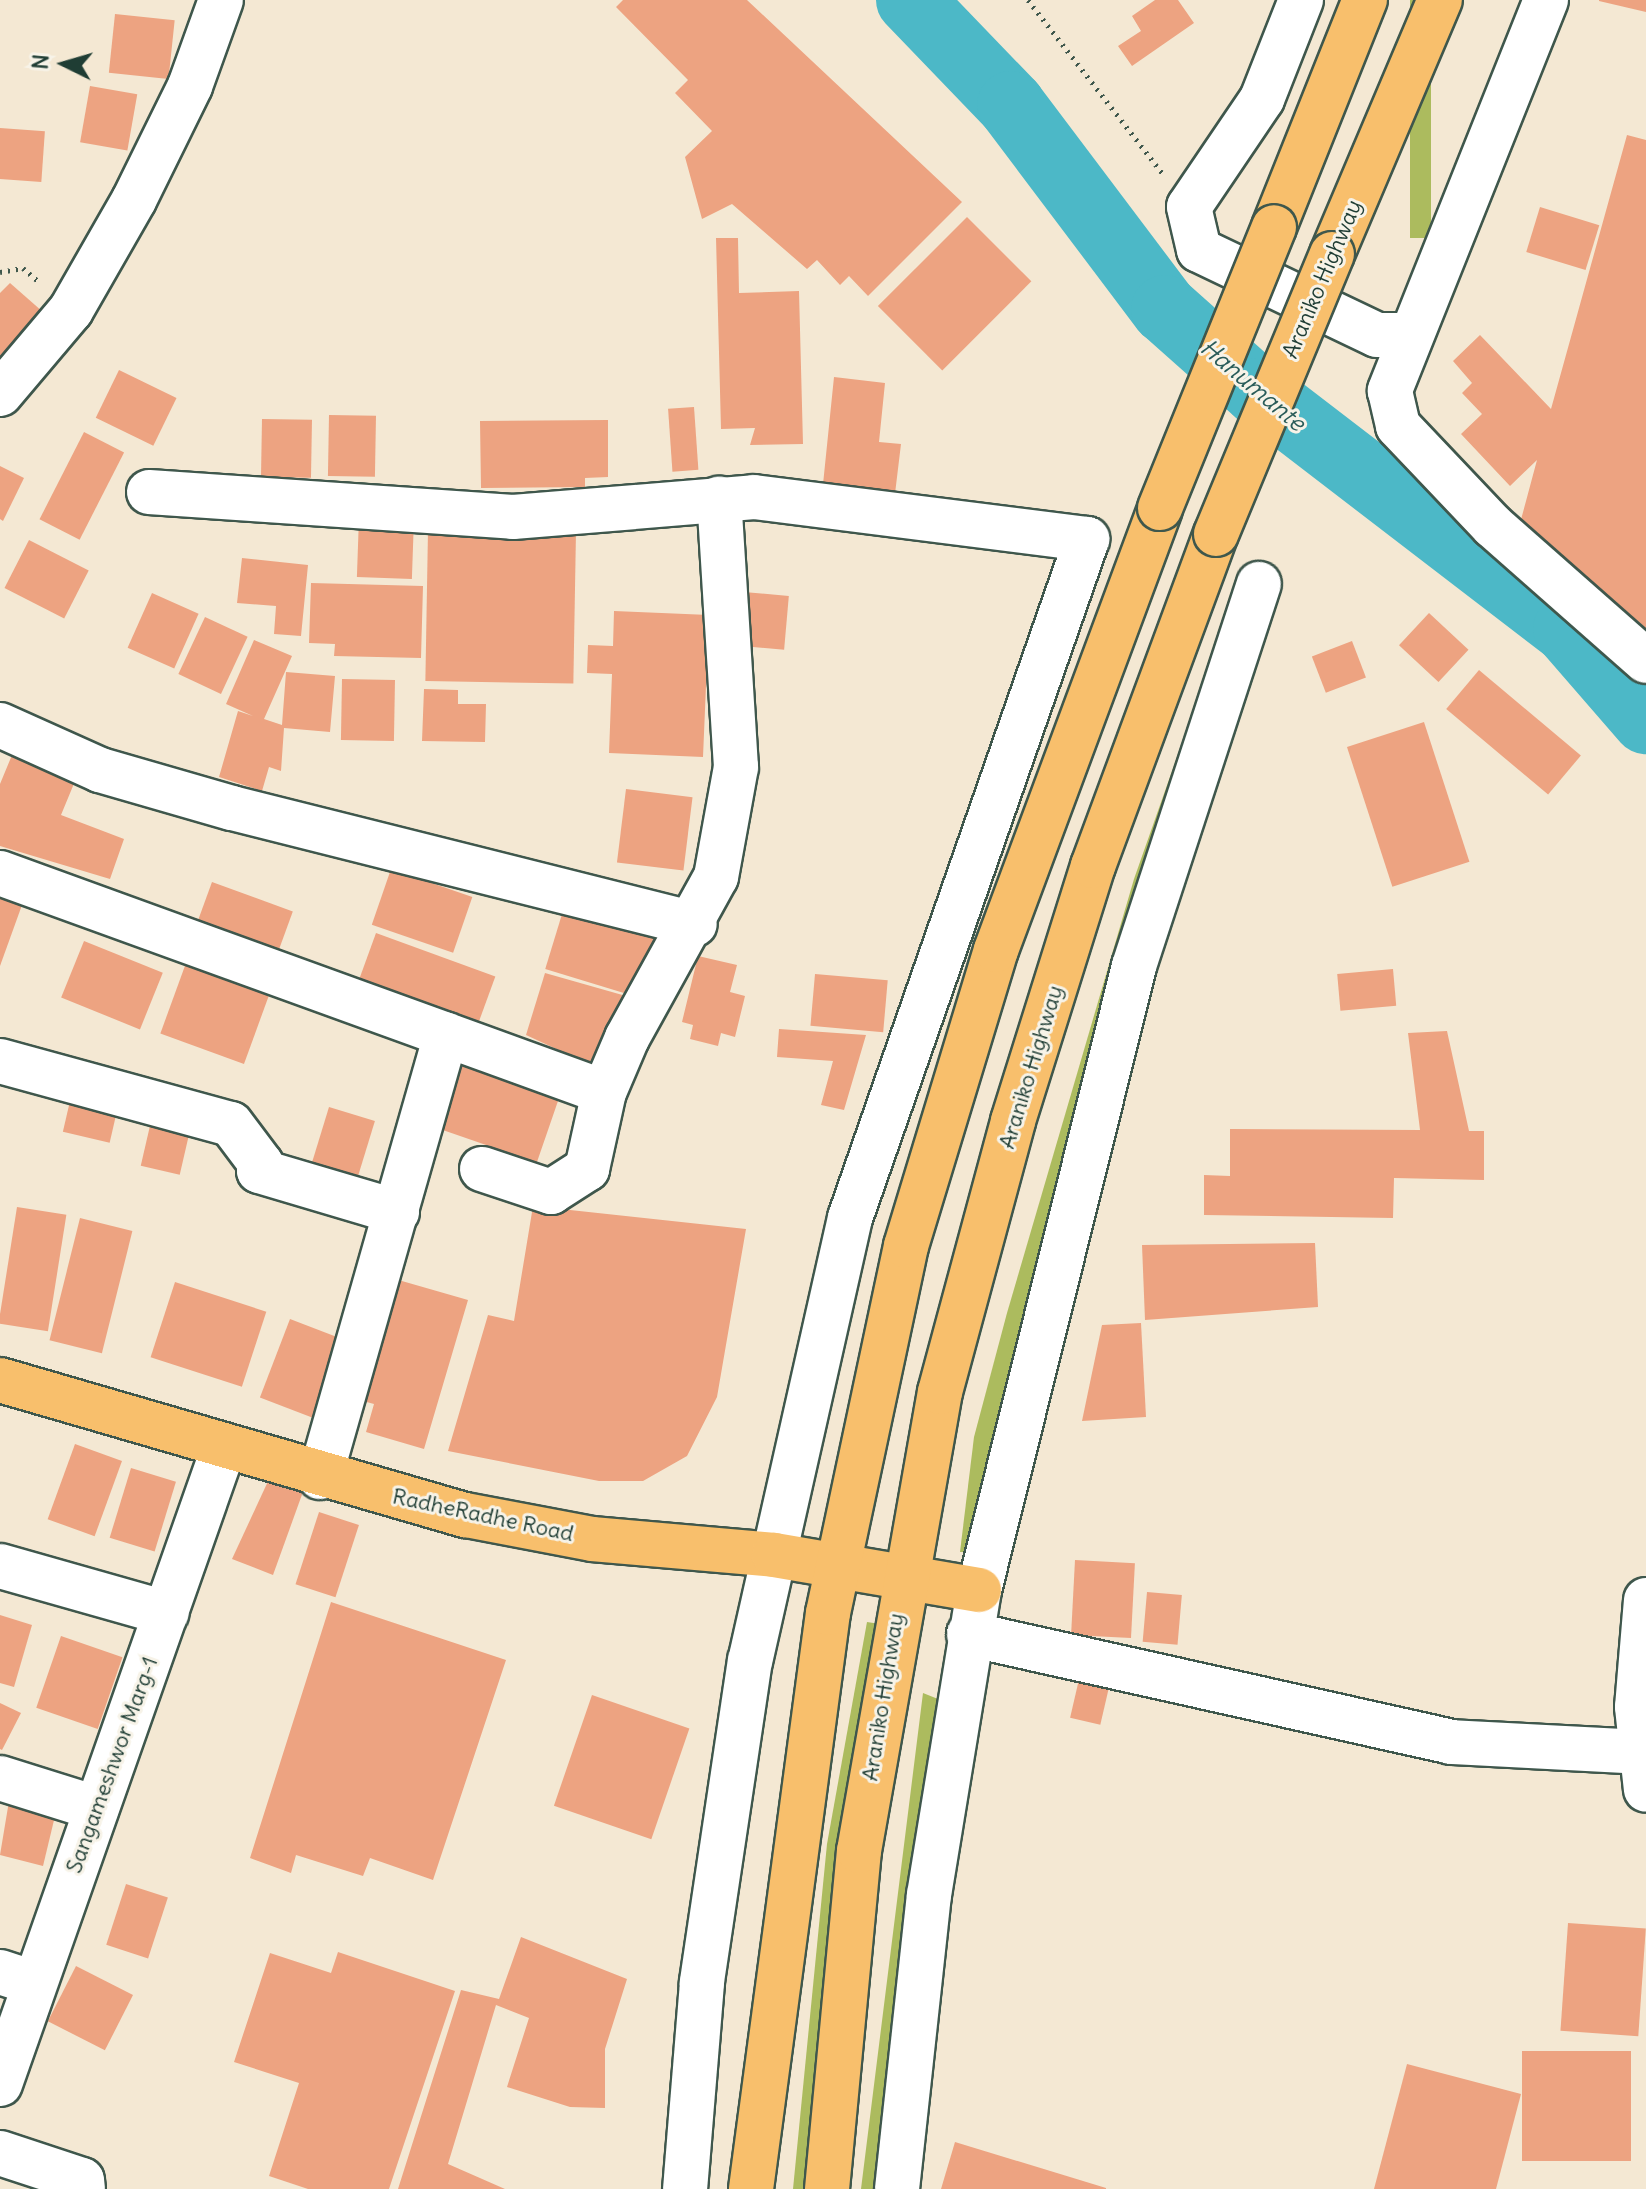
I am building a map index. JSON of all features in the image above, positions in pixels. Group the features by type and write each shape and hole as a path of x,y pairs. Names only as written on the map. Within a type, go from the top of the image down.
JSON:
{"main road":[{"path":"751,2189 836,1566 906,1246 970,1035 1160,508 1365,0"},
{"name":"Araniko Highway","path":"827,2189 859,1851 904,1578 940,1392 1013,1121 1093,866 1216,534 1440,0"},
{"name":"RadheRadhe Road","path":"0,1380 320,1477 592,1539 774,1555 979,1590"}],"street":[{"path":"0,394 71,310 134,200 190,86 221,0"},
{"path":"1301,0 1262,99 1189,207 1199,250 1377,335 1406,335"},
{"path":"1546,0 1406,335 1390,391 1398,426 1493,526 1646,661"},
{"path":"149,492 513,517 754,497 1087,539 868,1160 750,1660 702,1983 685,2189"},
{"path":"482,1169 551,1192 570,1185 597,1149 604,1092 695,924 716,877 736,767 719,499"},
{"path":"897,2189 923,1942 969,1634 1134,966 1259,584"},
{"path":"0,725 100,770 232,808 695,924"},
{"path":"0,873 604,1092"},
{"path":"320,1477 446,1035"},
{"path":"0,1061 231,1124 261,1164 259,1171 397,1212"},
{"name":"Sangameshwor Marg-1","path":"0,2084 17,1978 96,1808 224,1447"},
{"path":"0,1566 166,1613"},
{"path":"969,1634 1451,1742 1644,1771 1637,1707 1646,1600"},
{"path":"0,1778 96,1808"},
{"path":"0,2153 83,2184"}],"path":[{"path":"1028,0 1189,207"}],"green space":[{"path":"1410,0 1431,0 1431,238 1410,238"},
{"path":"1234,595 968,1552 960,1552 974,1437 1007,1313 1134,879"},
{"path":"867,1622 880,1624 809,2189 793,2189 827,1844"},
{"path":"923,1693 943,1701 877,2189 861,2189"}],"building":[{"path":"623,0 747,0 962,202 868,296 849,276 840,285 817,260 807,269 732,204 702,219 685,157 712,131 675,93 688,80 616,7"},
{"path":"1155,0 1178,0 1194,23 1132,66 1118,46 1141,31 1132,16"},
{"path":"1646,0 1646,12 1599,1"},
{"path":"115,14 175,20 169,79 109,73"},
{"path":"90,86 137,94 127,150 80,142"},
{"path":"0,128 45,131 41,182 0,179"},
{"path":"1627,135 1646,140 1646,655 1515,542 1537,460 1510,486 1461,434 1482,414 1462,393 1472,383 1453,361 1480,335 1551,409"},
{"path":"1540,207 1599,225 1586,270 1526,252"},
{"path":"967,217 1031,281 942,370 878,306"},
{"path":"716,238 738,238 739,293 799,291 803,444 750,445 755,428 721,429"},
{"path":"10,283 43,312 0,362 0,293"},
{"path":"119,370 177,398 153,446 96,418"},
{"path":"834,377 885,383 879,442 901,444 894,502 822,494"},
{"path":"694,407 698,470 672,472 668,409"},
{"path":"329,415 376,416 375,477 328,476"},
{"path":"262,419 312,420 311,478 261,477"},
{"path":"608,420 608,477 585,478 585,487 481,488 480,421"},
{"path":"84,432 124,452 80,540 40,519"},
{"path":"0,466 24,478 3,521 0,519"},
{"path":"359,517 414,519 412,579 357,577"},
{"path":"428,530 576,533 573,684 425,681"},
{"path":"29,540 89,570 64,619 4,588"},
{"path":"242,558 308,565 301,636 274,634 276,606 237,603"},
{"path":"311,583 423,586 421,658 334,656 335,644 309,643"},
{"path":"744,592 789,596 784,650 739,646"},
{"path":"152,593 199,614 174,669 128,648"},
{"path":"614,611 709,615 703,757 609,753 612,674 587,673 588,645 613,646"},
{"path":"1429,613 1468,650 1438,682 1399,645"},
{"path":"205,617 248,637 221,694 178,674"},
{"path":"254,640 292,656 264,719 282,725 286,672 335,676 330,732 284,728 281,771 269,767 262,791 219,777 238,711 253,716 226,704"},
{"path":"1352,641 1366,677 1326,693 1312,656"},
{"path":"1479,670 1581,755 1548,795 1446,709"},
{"path":"342,679 395,680 394,741 341,740"},
{"path":"424,689 458,690 458,704 486,704 485,742 422,741"},
{"path":"1424,722 1469,862 1392,887 1347,747"},
{"path":"17,743 80,769 61,815 124,839 110,879 0,846 0,784"},
{"path":"626,789 693,797 683,871 617,862"},
{"path":"391,869 472,897 453,953 372,925"},
{"path":"212,882 293,911 277,954 197,924"},
{"path":"0,898 22,905 0,966"},
{"path":"566,901 664,931 643,999 545,969"},
{"path":"376,933 495,976 475,1033 355,989"},
{"path":"84,941 163,973 140,1029 61,998"},
{"path":"698,956 737,965 730,992 745,996 735,1037 721,1033 718,1046 690,1039 693,1025 682,1022"},
{"path":"186,963 270,993 244,1064 160,1033"},
{"path":"1393,969 1396,1006 1340,1011 1337,974"},
{"path":"545,973 633,998 602,1070 526,1035"},
{"path":"815,974 888,980 883,1032 810,1026"},
{"path":"779,1029 866,1035 844,1110 821,1105 833,1061 777,1057"},
{"path":"1447,1031 1469,1131 1484,1131 1484,1180 1394,1178 1393,1218 1204,1215 1204,1175 1230,1176 1230,1129 1420,1130 1408,1033"},
{"path":"454,1062 559,1098 537,1162 432,1126"},
{"path":"73,1088 120,1099 110,1143 63,1132"},
{"path":"329,1107 375,1121 357,1180 311,1166"},
{"path":"152,1117 191,1126 180,1175 141,1166"},
{"path":"533,1206 746,1229 717,1397 687,1456 643,1481 599,1481 448,1451 488,1315 514,1321"},
{"path":"17,1207 66,1215 48,1331 0,1324"},
{"path":"80,1218 132,1231 102,1353 50,1340"},
{"path":"1315,1243 1318,1307 1145,1320 1142,1245"},
{"path":"388,1277 468,1300 424,1449 366,1432 374,1404 352,1398"},
{"path":"175,1282 266,1312 242,1387 151,1357"},
{"path":"290,1319 353,1343 322,1421 260,1397"},
{"path":"1141,1323 1146,1417 1082,1421 1102,1325"},
{"path":"75,1444 122,1461 95,1536 48,1519"},
{"path":"131,1468 176,1482 155,1552 110,1538"},
{"path":"270,1477 304,1489 273,1575 232,1559"},
{"path":"319,1512 359,1525 335,1597 296,1584"},
{"path":"1075,1560 1135,1563 1131,1638 1071,1635"},
{"path":"1147,1592 1182,1595 1178,1645 1143,1642"},
{"path":"331,1602 506,1660 433,1880 370,1858 363,1876 296,1855 291,1873 250,1858"},
{"path":"0,1615 32,1625 14,1687 0,1683"},
{"path":"61,1636 122,1657 98,1729 36,1708"},
{"path":"1080,1675 1110,1682 1100,1725 1070,1718"},
{"path":"592,1695 689,1729 651,1839 554,1806"},
{"path":"0,1703 21,1713 2,1750 0,1749"},
{"path":"9,1801 55,1816 43,1866 0,1855"},
{"path":"126,1884 168,1898 148,1958 106,1945"},
{"path":"1568,1923 1646,1928 1638,2036 1560,2031"},
{"path":"521,1937 627,1979 605,2049 605,2108 570,2107 507,2087 529,2018 496,2005 448,2164 505,2189 398,2189 461,1990 499,1999"},
{"path":"338,1952 455,1991 389,2189 308,2189 269,2176 299,2083 234,2062 270,1953 331,1973"},
{"path":"76,1966 133,1995 105,2050 48,2021"},
{"path":"1522,2051 1631,2051 1631,2161 1522,2161"},
{"path":"1407,2064 1521,2094 1496,2189 1374,2189"},
{"path":"955,2142 1106,2188 1106,2189 941,2189"}],"waterway":[{"name":"Hanumante","path":"910,0 1011,105 1165,309 1258,392 1567,629 1646,720"}]}
